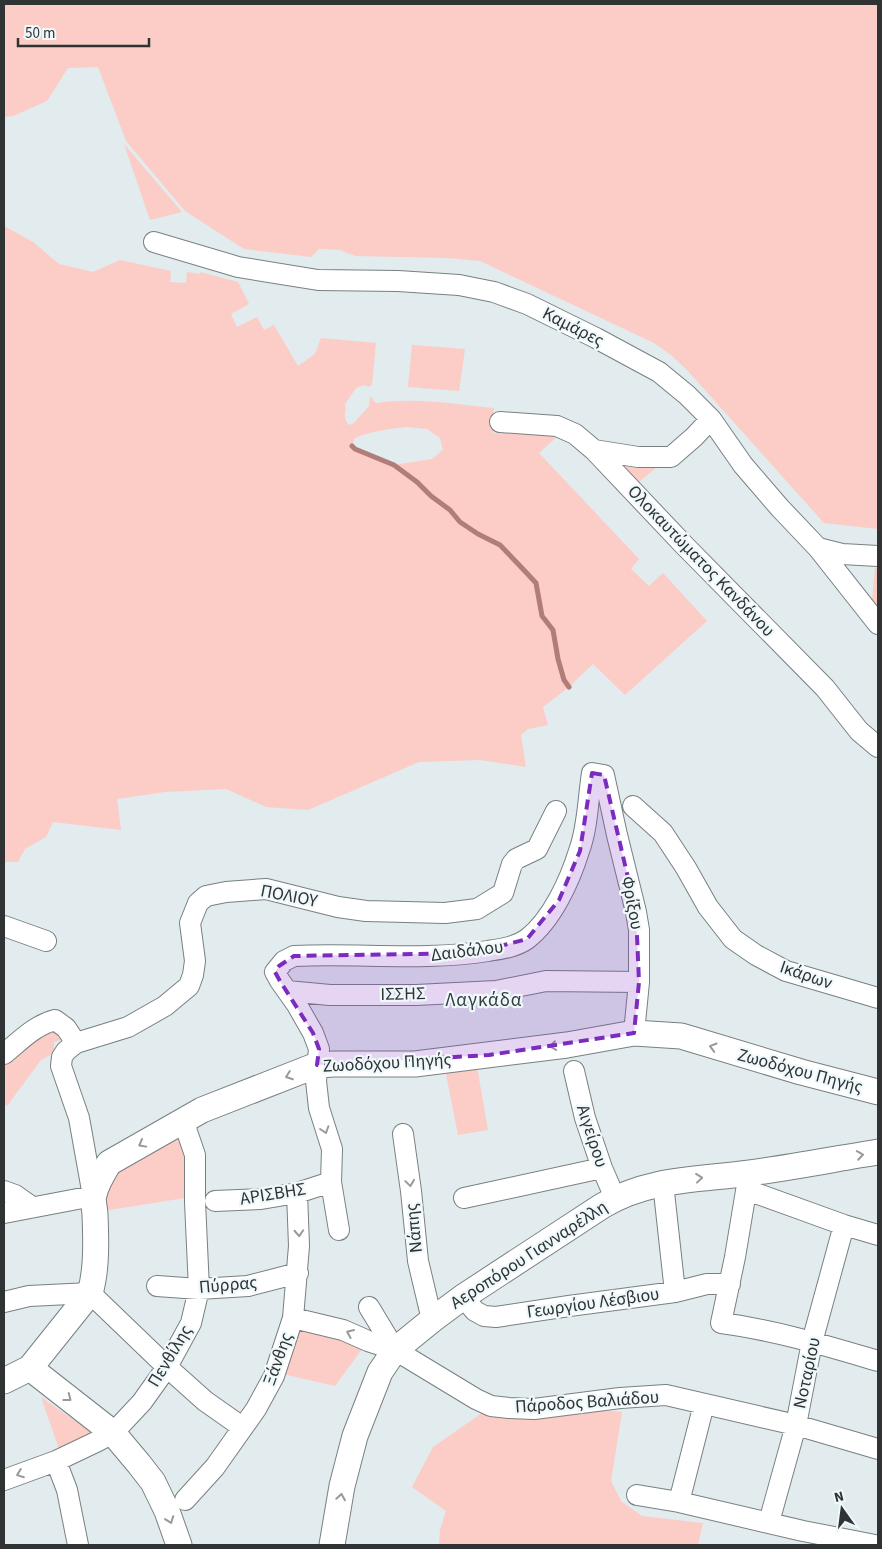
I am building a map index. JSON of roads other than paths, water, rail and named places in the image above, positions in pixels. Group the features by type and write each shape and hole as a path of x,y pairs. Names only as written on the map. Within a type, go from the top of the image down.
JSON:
{"main road":[{"name":"Ζωοδόχου Πηγής","path":"30,1368 90,1293 94,1268 95,1215 93,1196 109,1163 210,1107 318,1066 335,1064 415,1064 548,1047 634,1033 681,1036 878,1092"},
{"name":"Αεροπόρου Γιανναρέλλη","path":"332,1545 342,1486 355,1436 380,1372 395,1350 432,1320 615,1198 640,1188 664,1182 748,1182 878,1152"},
{"path":"4,1380 30,1368 113,1433 153,1482 179,1545"}],"street":[{"name":"Καμάρες","path":"154,242 238,266 318,280 398,281 459,285 494,292 527,304 596,338 659,372 687,394 711,419 743,465 818,548 878,624"},
{"path":"594,450 638,457 671,457 694,438 711,419"},
{"name":"Ολοκαυτώματος Κανδάνου","path":"500,422 557,426 575,434 594,450 825,688 859,731 878,747"},
{"path":"818,548 842,554 878,556"},
{"name":"Δαιδάλου","path":"287,991 275,972 284,961 294,956 429,956 500,949 517,945 527,939 542,925 559,900 580,851 592,773 604,775"},
{"name":"Φρίξου","path":"604,775 616,835 636,912 639,982 634,1033"},
{"name":"Ικάρων","path":"633,806 663,833 708,907 733,939 756,955 786,971 878,998"},
{"name":"ΠΟΛΙΟΥ","path":"76,1043 128,1027 165,1006 189,986 195,961 190,923 198,903 206,896 226,892 266,889 338,907 366,910 445,913 477,909 503,893 512,864 516,859 537,849 556,811"},
{"path":"4,926 46,941"},
{"name":"ΙΣΣΗΣ","path":"287,991 330,995 416,995 496,991 546,981 639,982"},
{"path":"287,991 313,1032 319,1049 316,1081 319,1108 332,1149 331,1182 339,1230"},
{"path":"4,1054 38,1027 55,1020 66,1028 76,1043 66,1050 62,1057 61,1066 79,1118 93,1196 32,1206 4,1213"},
{"name":"Αιγείρου","path":"574,1071 585,1118 602,1168 615,1198"},
{"name":"Πενθίλης","path":"4,1480 56,1461 113,1433 142,1402 167,1367 191,1323 199,1289 195,1155 184,1120"},
{"name":"Νάπης","path":"403,1134 418,1261 432,1320"},
{"path":"464,1198 602,1168"},
{"name":"ΑΡΙΣΒΗΣ","path":"215,1201 261,1199 297,1193 331,1182"},
{"path":"664,1182 675,1292"},
{"path":"878,1233 844,1225 748,1182 730,1284 721,1323 738,1325 812,1342 878,1361"},
{"path":"4,1191 15,1194 32,1206"},
{"name":"Ξάνθης","path":"185,1500 215,1467 256,1409 274,1376 293,1318 299,1246 297,1193"},
{"name":"Νοταρίου","path":"768,1522 796,1425 812,1342 844,1225"},
{"name":"Πύρρας","path":"157,1286 199,1289 248,1286 298,1273"},
{"name":"Γεωργίου Λέσβιου","path":"463,1298 475,1311 484,1316 496,1317 675,1292 707,1284 730,1284"},
{"path":"4,1302 28,1296 90,1293 205,1401 242,1427"},
{"path":"369,1307 395,1350"},
{"path":"293,1318 343,1330 395,1350"},
{"name":"Πάροδος Βαλιάδου","path":"395,1350 476,1399 491,1406 534,1409 620,1398 666,1395 796,1425 878,1448"},
{"path":"680,1502 704,1404"},
{"path":"56,1461 67,1490 78,1545"},
{"path":"637,1495 680,1502 804,1531 875,1545"}],"waterway":[{"path":"352,446 394,465 417,482 431,496 450,510 460,522 500,545 536,583 542,616 553,630 558,659 564,680 569,687"}],"district":[{"name":"Λαγκάδα","path":"484,1000"}]}
